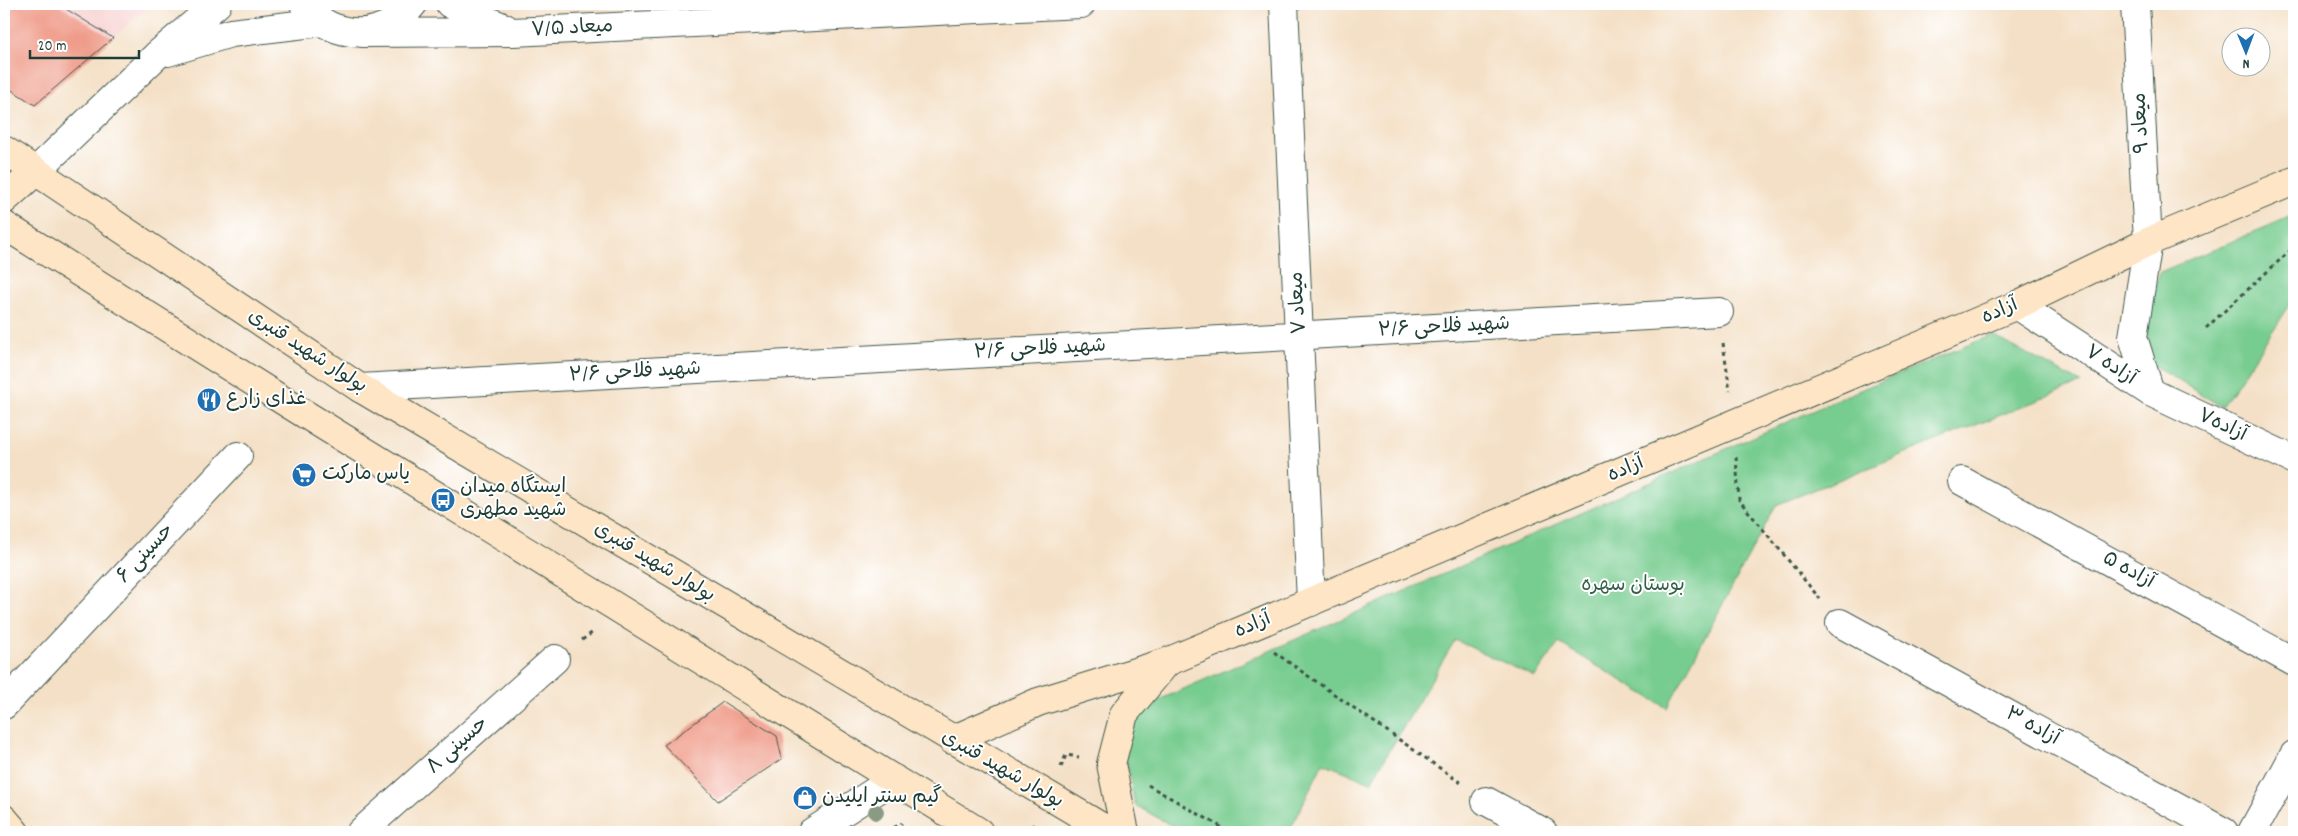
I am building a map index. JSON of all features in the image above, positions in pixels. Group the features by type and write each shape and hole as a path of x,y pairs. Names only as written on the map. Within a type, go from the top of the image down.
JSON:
{"main road":[{"name":"بولوار شهید قنبری","path":"4,150 360,388 1110,832"},
{"path":"4,200 36,172"},
{"name":"آزاده","path":"952,740 1038,702 1167,662 2017,305 2148,242 2294,181"},
{"path":"4,225 287,404 623,610 979,832"},
{"path":"1125,832 1111,764 1124,714 1167,662"},
{"path":"4,819 15,832"}],"street":[{"path":"36,172 157,55 217,4"},
{"path":"362,33 381,29 399,19 412,4"},
{"name":"میعاد ۷/۵","path":"450,4 513,32"},
{"name":"میعاد ۷/۵","path":"313,13 341,31 362,33 513,32 1081,4"},
{"name":"میعاد ۷","path":"1284,4 1311,602"},
{"name":"میعاد ۹","path":"2135,4 2148,242"},
{"path":"157,55 231,32 313,13"},
{"name":"آزاده ۷","path":"2148,242 2133,337 2150,392"},
{"name":"آزاده ۷","path":"2017,305 2150,392"},
{"name":"شهید فلاحی ۲/۶","path":"360,388 1719,312"},
{"name":"آزاده۷","path":"2150,392 2294,460"},
{"name":"حسینی ۶","path":"4,705 238,456"},
{"name":"آزاده ۵","path":"1962,480 2294,662"},
{"name":"آزاده ۳","path":"1840,623 2224,832"},
{"name":"حسینی ۸","path":"361,832 555,659"},
{"path":"2252,832 2294,755"},
{"path":"812,832 894,779"},
{"path":"1486,801 1543,832"}],"path":[{"path":"2206,328 2294,247"},
{"path":"1719,312 1734,424 1739,500 1840,623"},
{"path":"555,659 623,610"},
{"path":"1242,630 1486,801"}],"shaded area":[{"path":"4,4 152,4 35,105 4,85"}],"green space":[{"path":"2294,215 2294,299 2222,407 2151,364 2145,321 2160,272"},
{"name":"بوستان سهره","path":"1992,335 2081,383 1776,505 1667,708 1559,643 1535,677 1455,640 1371,782 1323,763 1289,832 1183,832 1135,805 1123,745 1145,706 1855,392"}],"building":[{"path":"4,4 58,4 113,38 35,105 4,85"},
{"path":"723,702 777,736 782,759 718,801 664,745"}],"place":[{"name":"غذای زارع","path":"209,400"},
{"name":"یاس مارکت","path":"304,475"},
{"name":"ایستگاه میدان شهید مطهری","path":"443,500"},
{"name":"گیم سنتر ایلیدن","path":"805,798"}]}
